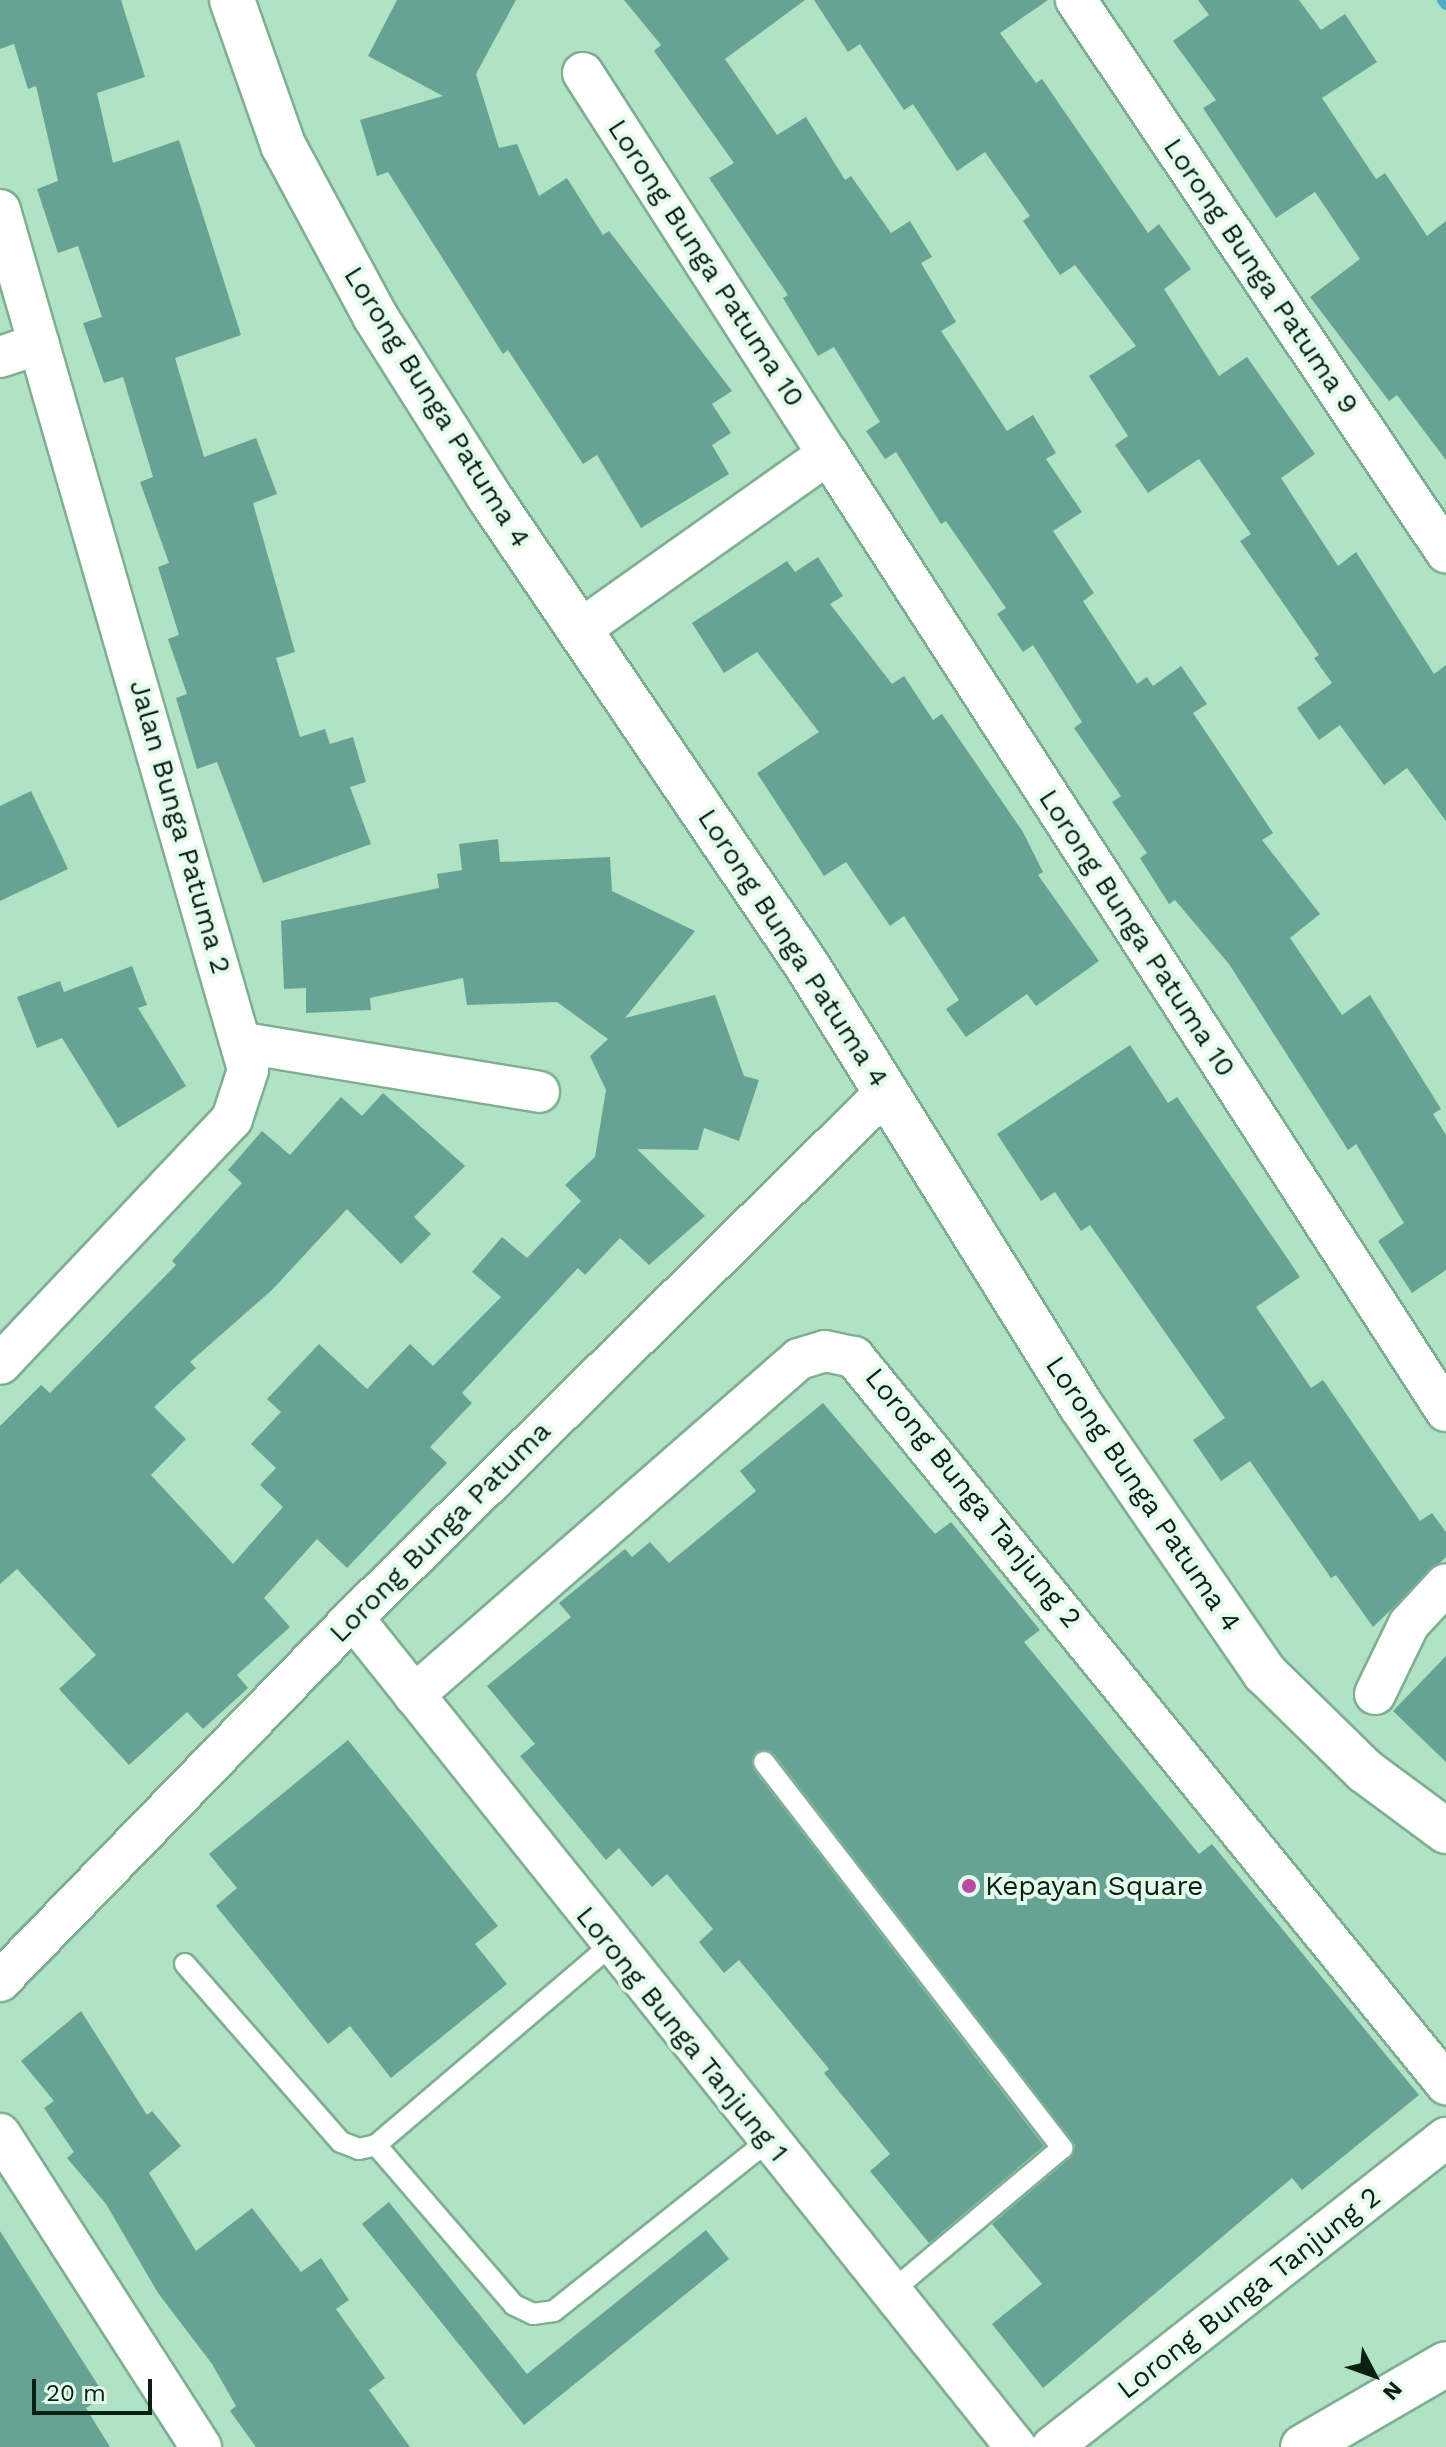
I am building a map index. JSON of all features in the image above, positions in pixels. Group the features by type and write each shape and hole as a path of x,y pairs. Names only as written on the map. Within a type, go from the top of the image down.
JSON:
{"street":[{"name":"Lorong Bunga Patuma 4","path":"232,0 283,145 324,227 421,392 887,1091 1082,1407 1265,1673 1365,1771 1446,1831"},
{"name":"Lorong Bunga Patuma 9","path":"1076,0 1446,552"},
{"name":"Lorong Bunga Patuma 10","path":"583,73 1446,1411"},
{"name":"Jalan Bunga Patuma 2","path":"0,210 244,1043 245,1094 232,1119 0,1364"},
{"path":"0,357 39,344"},
{"path":"581,629 828,454"},
{"path":"244,1043 539,1092"},
{"name":"Lorong Bunga Patuma","path":"0,1981 353,1618 887,1091"},
{"name":"Lorong Bunga Tanjung 2","path":"414,1695 799,1359 825,1351 854,1357 1446,2084"},
{"path":"1375,1694 1409,1624 1446,1584"},
{"name":"Lorong Bunga Tanjung 1","path":"353,1618 610,1946 1016,2447"},
{"path":"0,2134 201,2447"},
{"name":"Lorong Bunga Tanjung 2","path":"1052,2447 1446,2138"},
{"path":"1303,2447 1446,2364"}],"lane":[{"path":"764,1762 1062,2148 891,2292"},
{"path":"185,1964 341,2142 359,2149 376,2145 610,1946"},
{"path":"376,2145 514,2305 533,2314 554,2311 768,2141"}],"building":[{"path":"0,0 121,0 145,77 97,93 113,163 179,140 241,335 175,358 204,457 256,438 277,494 253,503 295,652 276,658 300,737 325,729 330,744 353,737 366,782 350,787 371,844 263,883 217,762 197,769 176,698 187,694 168,639 179,635 158,567 169,563 140,482 153,477 123,377 104,383 83,323 102,317 78,246 58,253 37,189 58,181 36,86 28,89 14,44 0,49"},
{"path":"397,0 516,0 476,74 499,148 517,144 539,196 567,178 603,235 609,231 732,391 712,404 731,433 712,445 729,474 641,528 597,455 583,464 508,350 503,354 388,172 377,176 360,120 443,96 368,56"},
{"path":"624,0 805,0 725,59 777,135 806,117 845,180 851,176 891,233 910,221 932,257 921,263 956,322 941,331 1007,431 1033,415 1056,453 1046,459 1082,512 1053,531 1094,593 1083,601 1137,684 1147,677 1153,686 1181,666 1207,704 1193,713 1273,833 1262,840 1320,914 1290,938 1342,1015 1370,995 1441,1109 1433,1114 1446,1135 1446,1270 1412,1293 1378,1241 1404,1223 1356,1144 1348,1150 1229,964 1175,900 1169,904 1140,858 1147,853 1112,802 1121,796 1074,728 1082,722 1033,645 1023,652 997,614 1006,608 946,521 941,524 896,452 885,459 866,431 880,422 834,347 818,356 783,298 788,295 709,178 734,163 654,51 661,45"},
{"path":"814,0 1048,0 1000,33 1036,83 1042,79 1148,233 1159,224 1191,269 1164,289 1219,376 1247,357 1315,454 1281,478 1338,566 1356,552 1434,674 1446,665 1446,821 1407,768 1384,785 1340,725 1319,740 1297,708 1332,683 1314,658 1319,655 1240,541 1251,534 1199,459 1148,493 1115,445 1128,436 1089,376 1136,346 1075,265 1060,275 1023,221 1030,216 985,152 957,171 913,104 904,110 860,44 848,52"},
{"path":"1198,0 1299,0 1321,30 1345,14 1377,62 1322,98 1376,179 1385,173 1427,236 1446,221 1446,460 1397,395 1389,401 1310,297 1360,259 1315,192 1276,218 1203,108 1216,100 1173,41 1209,15"},
{"path":"818,557 843,596 830,604 892,684 904,676 933,720 942,714 1023,832 1043,872 1038,875 1099,961 1036,1006 1027,994 966,1037 946,1009 959,1000 904,916 890,926 846,862 824,876 757,773 819,732 757,652 724,673 692,623 787,561 795,572"},
{"path":"31,791 68,869 0,901 0,806"},
{"path":"498,839 500,862 610,857 612,891 695,931 625,1018 715,995 744,1076 759,1080 739,1141 704,1128 698,1150 637,1149 705,1216 649,1265 620,1238 585,1275 578,1268 462,1393 472,1403 430,1447 447,1463 347,1568 317,1539 264,1598 290,1627 237,1675 248,1688 203,1729 187,1712 129,1765 59,1689 96,1655 17,1569 0,1584 0,1426 41,1385 50,1393 176,1265 172,1261 242,1183 228,1170 262,1131 290,1155 341,1097 362,1116 383,1093 465,1166 414,1217 431,1234 401,1264 347,1209 272,1290 190,1362 196,1368 154,1407 186,1439 151,1475 233,1564 283,1507 260,1485 276,1468 251,1444 281,1412 267,1399 319,1344 367,1389 410,1344 433,1366 501,1297 472,1272 502,1237 527,1258 581,1201 565,1185 595,1157 606,1090 590,1056 608,1039 557,1002 467,1005 463,978 370,998 371,1010 306,1013 306,988 284,989 281,921 439,888 437,874 462,870 459,844"},
{"path":"132,966 147,1005 138,1008 186,1086 118,1128 62,1038 37,1048 17,997 60,981 64,992"},
{"path":"1130,1045 1168,1103 1177,1097 1300,1277 1256,1307 1311,1388 1323,1380 1420,1521 1432,1513 1446,1532 1446,1557 1373,1627 1336,1575 1331,1578 1250,1461 1221,1481 1193,1440 1225,1418 1090,1225 1081,1231 1055,1192 1041,1201 997,1134"},
{"name":"Kepayan Square","path":"823,1403 935,1534 951,1522 1040,1630 1024,1642 1199,1854 1212,1844 1419,2095 1302,2190 1292,2178 1043,2388 992,2324 1042,2284 992,2224 1070,2158 1075,2145 774,1754 756,1752 754,1770 1044,2146 929,2243 870,2171 890,2154 824,2073 829,2069 739,1960 724,1973 699,1942 713,1929 667,1874 652,1887 619,1848 606,1860 520,1756 535,1744 487,1686 571,1617 559,1603 625,1549 632,1557 650,1542 669,1563 756,1491 740,1471"},
{"path":"1446,1656 1446,1762 1393,1711"},
{"path":"348,1740 498,1926 475,1944 507,1984 391,2078 350,2026 328,2044 216,1906 237,1888 209,1854"},
{"path":"81,2011 147,2115 152,2111 181,2146 149,2173 196,2251 252,2208 301,2272 321,2258 349,2300 336,2309 385,2378 369,2390 410,2447 256,2447 230,2411 236,2406 212,2364 158,2293 106,2204 67,2158 74,2152 44,2108 54,2101 21,2061"},
{"path":"389,2202 527,2374 706,2230 729,2259 524,2425 362,2224"},
{"path":"0,2231 105,2396 86,2408 110,2447 0,2447"}],"waterway":[{"path":"1443,0 1446,4"}],"place":[{"name":"Kepayan Square","path":"969,1886"}]}
